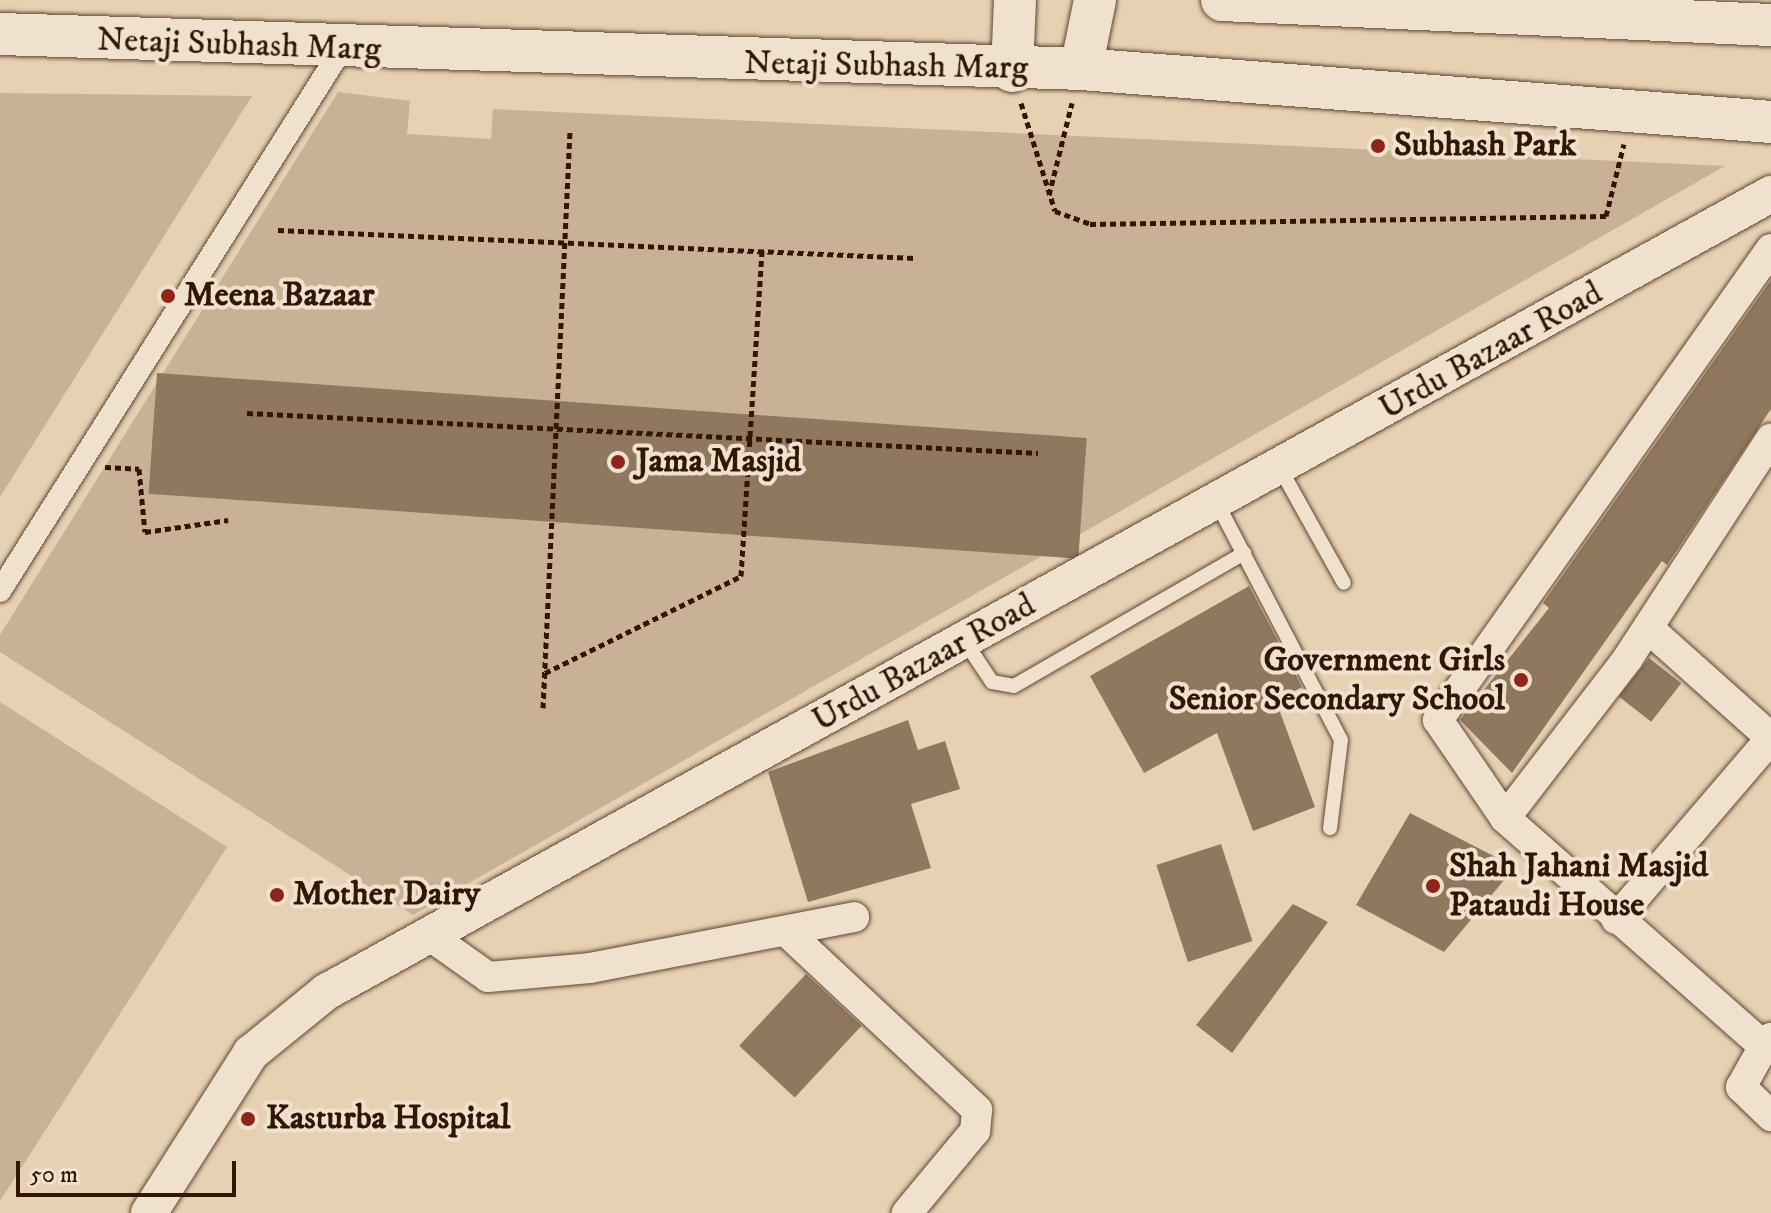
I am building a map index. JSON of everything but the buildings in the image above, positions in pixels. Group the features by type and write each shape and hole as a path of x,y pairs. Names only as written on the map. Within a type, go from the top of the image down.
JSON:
{"main road":[{"path":"1012,71 1015,0"},
{"path":"1081,69 1095,0"},
{"path":"1222,0 1771,25"},
{"name":"Netaji Subhash Marg","path":"0,34 341,50 1012,71 1081,69 1771,122"}],"street":[{"path":"0,591 76,465 341,50"},
{"name":"Urdu Bazaar Road","path":"149,1213 224,1091 279,1023 964,640 1281,470 1771,194"},
{"path":"1771,249 1438,720 1505,818 1616,919 1768,1042 1741,1087 1771,1116"},
{"path":"1505,818 1648,628 1771,439"},
{"path":"1616,919 1771,738 1648,628"},
{"path":"433,938 488,977 590,968 854,917"},
{"path":"786,931 977,1110 975,1131 907,1213"}],"lane":[{"path":"1281,470 1344,583"},
{"path":"1217,502 1341,740 1330,828"},
{"path":"964,640 992,682 1014,686 1244,553"}],"path":[{"path":"1049,195 1081,69"},
{"path":"1012,71 1049,195 1065,220 1090,224 1606,216 1633,112"},
{"path":"543,708 570,132"},
{"path":"278,230 915,258"},
{"path":"545,673 741,576 762,251"},
{"path":"247,413 1038,453"},
{"path":"76,465 139,469 145,532 228,520"}],"shaded area":[{"path":"338,92 410,101 407,134 491,139 493,109 1725,166 413,915 0,652 0,635"},
{"path":"0,93 252,96 0,497"},
{"path":"0,702 227,847 0,1201"}],"place":[{"name":"Subhash Park","path":"1378,146"},
{"name":"Meena Bazaar","path":"168,296"},
{"name":"Jama Masjid","path":"618,462"},
{"name":"Government Girls Senior Secondary School","path":"1521,680"},
{"name":"Shah Jahani Masjid Pataudi House","path":"1433,886"},
{"name":"Mother Dairy","path":"277,895"},
{"name":"Kasturba Hospital","path":"248,1119"}]}
